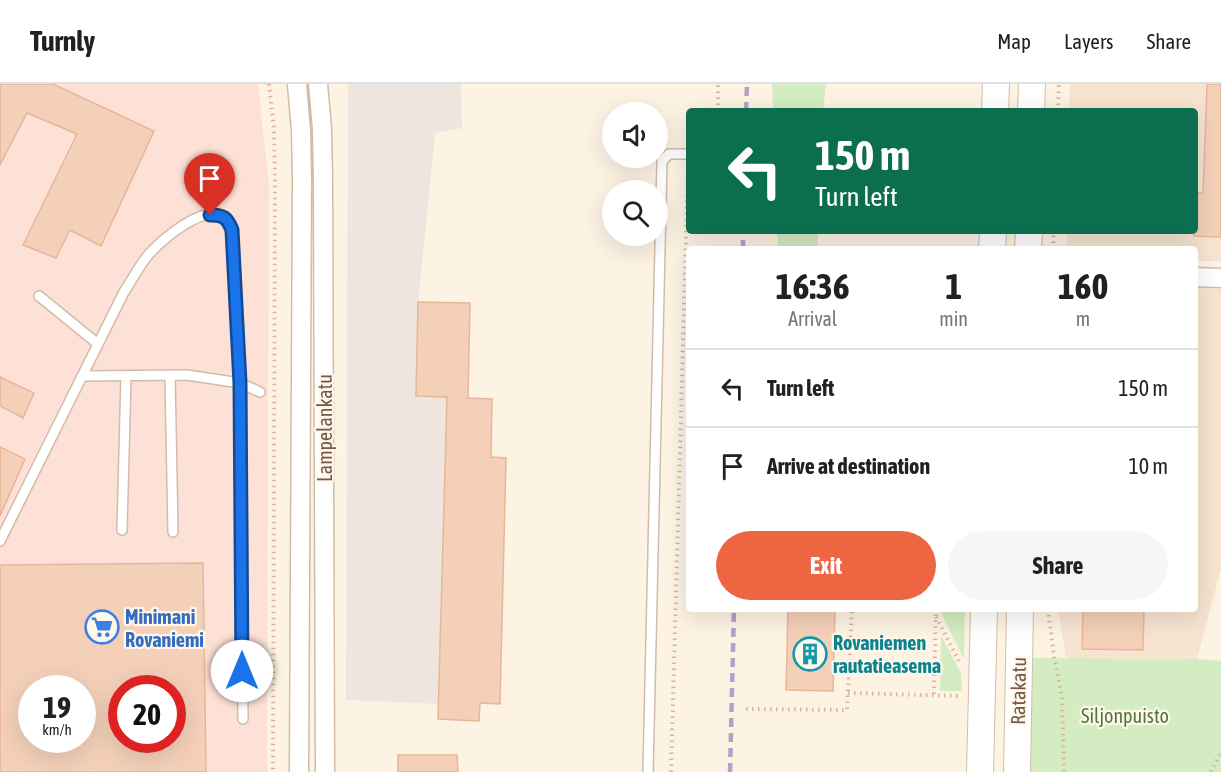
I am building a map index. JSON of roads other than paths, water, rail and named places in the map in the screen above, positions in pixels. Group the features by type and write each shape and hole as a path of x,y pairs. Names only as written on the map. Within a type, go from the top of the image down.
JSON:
{"main road":[{"path":"995,108 996,84"},
{"path":"1031,108 1032,84"},
{"name":"Ratakatu","path":"980,772 984,612"},
{"name":"Ratakatu","path":"1017,772 1020,612"}],"street":[{"name":"Lampelankatu","path":"297,84 302,180 300,772"},
{"name":"Lampelankatu","path":"318,84 322,129 323,192 325,772"},
{"path":"1198,277 1221,278"}],"lane":[{"path":"648,772 662,160 669,154 686,155"},
{"path":"0,541 124,292 148,255 182,226 198,218 220,215 228,221 232,230 240,383 243,719"},
{"path":"39,296 99,344"},
{"path":"170,375 173,532"},
{"path":"82,376 187,375 240,383 260,392"},
{"path":"122,530 126,376"}],"railway":[{"path":"746,108 747,84"},
{"path":"743,234 743,246"},
{"path":"730,772 734,612"}],"place":[{"name":"Minimani Rovaniemi","path":"102,627"},
{"name":"Rovaniemen rautatieasema","path":"810,654"}],"park label":[{"name":"Siljonpuisto","path":"1125,715"}]}
